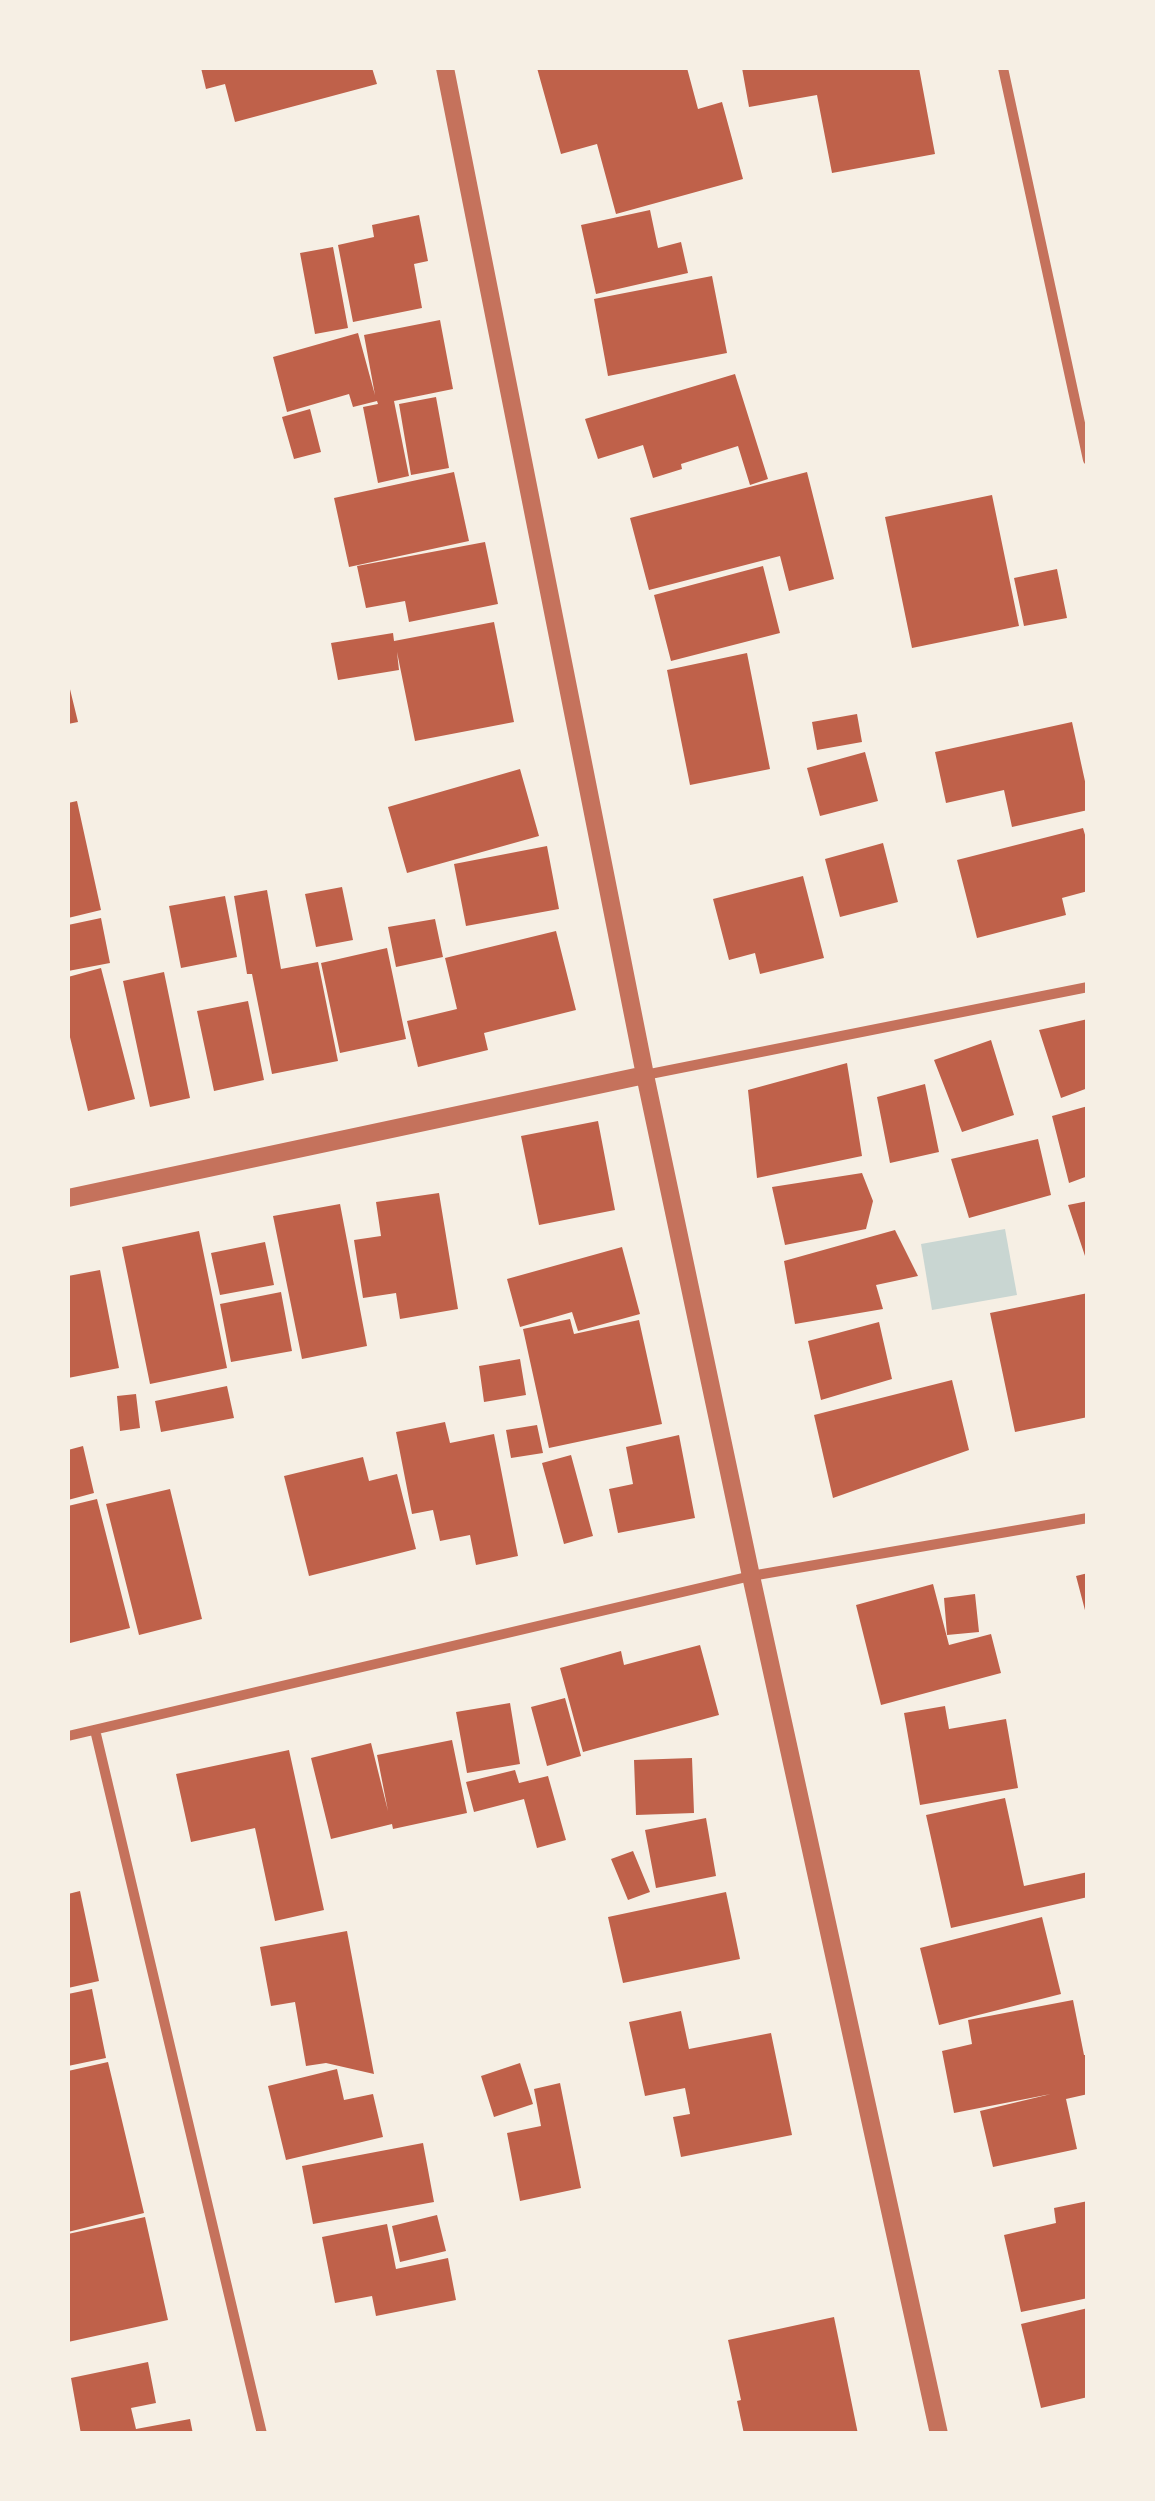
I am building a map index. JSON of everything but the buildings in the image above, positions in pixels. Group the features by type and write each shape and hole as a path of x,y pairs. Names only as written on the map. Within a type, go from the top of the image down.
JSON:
{"street":[{"path":"445,68 645,1075 939,2434"},
{"path":"1003,68 1088,460"},
{"path":"68,1198 645,1075 1088,987"},
{"path":"68,1736 751,1576 1088,1518"},
{"path":"95,1730 262,2434"}],"shaded area":[{"path":"1005,1229 1017,1295 932,1310 921,1244"}]}
